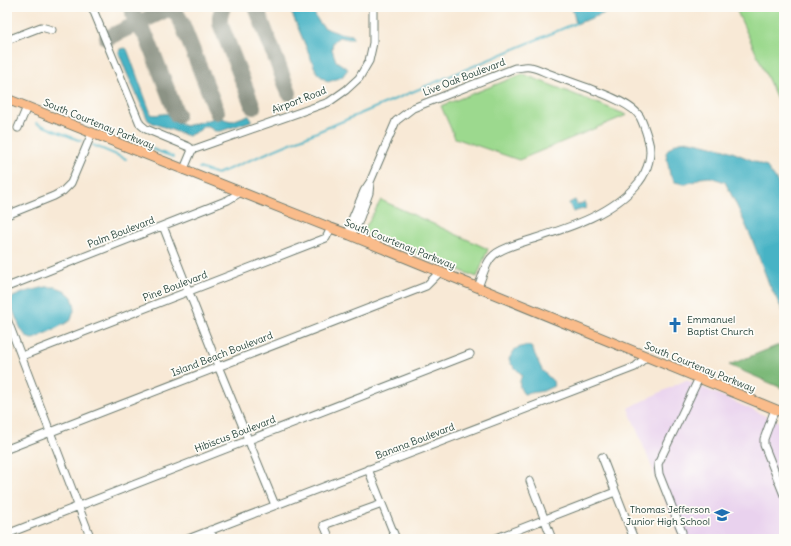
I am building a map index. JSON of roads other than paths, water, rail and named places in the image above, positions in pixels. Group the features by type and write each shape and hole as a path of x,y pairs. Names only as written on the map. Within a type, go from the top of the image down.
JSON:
{"main road":[{"name":"South Courtenay Parkway","path":"7,99 330,228 350,234 478,288 780,411"}],"street":[{"path":"92,7 140,124 189,147 192,150 184,169"},
{"name":"Airport Road","path":"192,150 329,102 346,90 359,78 369,61 373,43 373,7"},
{"path":"7,41 41,27 52,30"},
{"name":"Live Oak Boulevard","path":"350,234 357,226 369,193 370,182 396,121 413,108 515,68 529,67 611,96 635,111 640,116 649,141 650,151 646,171 632,190 615,204 582,222 551,234 501,250 494,254 487,265 478,288"},
{"path":"18,128 27,107"},
{"path":"7,215 63,191 71,183 92,133"},
{"name":"Palm Boulevard","path":"7,287 231,199 241,192"},
{"path":"163,226 275,505"},
{"name":"Pine Boulevard","path":"22,356 326,238 330,228"},
{"name":"Island Beach Boulevard","path":"7,449 426,286 440,272"},
{"path":"7,319 91,539"},
{"name":"Hibiscus Boulevard","path":"7,534 78,505 470,354"},
{"name":"Banana Boulevard","path":"188,539 635,367 646,357"},
{"path":"682,532 659,474 658,464 699,378"},
{"path":"780,411 764,439 764,445 784,495"},
{"path":"602,457 634,539"},
{"path":"368,469 396,539"},
{"path":"530,481 552,539"},
{"path":"494,539 615,492"},
{"path":"330,539 324,525 382,504"},
{"path":"210,530 214,539"}],"water":[{"path":"292,7 312,7 321,25 325,28 334,32 352,35 353,39 339,37 333,42 332,49 336,61 348,69 342,77 328,82 317,73 291,11"},
{"path":"572,7 621,7 576,24"},
{"path":"121,49 127,49 151,114 168,114 171,119 185,126 219,117 232,121 249,116 251,121 221,131 215,131 207,126 202,127 200,130 188,136 153,123 148,120 119,53"},
{"path":"690,141 725,149 766,166 777,181 784,199 784,313 769,284 752,239 725,182 710,177 700,178 693,182 684,184 675,182 670,175 666,153 676,143"},
{"path":"575,200 577,205 585,202 586,208 573,212 569,203"},
{"path":"46,287 56,287 64,290 72,297 75,307 71,320 38,338 32,339 24,334 21,329 10,302 13,297 25,292"},
{"path":"529,346 532,348 542,370 553,381 554,386 543,391 524,394 522,392 520,380 522,375 511,364 509,359 515,349"}],"waterway":[{"path":"199,168 217,174 576,23"},
{"path":"36,123 81,141"},
{"path":"129,140 173,157"},
{"path":"93,145 126,159"}],"place":[{"name":"Emmanuel Baptist Church","path":"675,325"},
{"name":"Thomas Jefferson Junior High School","path":"722,515"}]}
